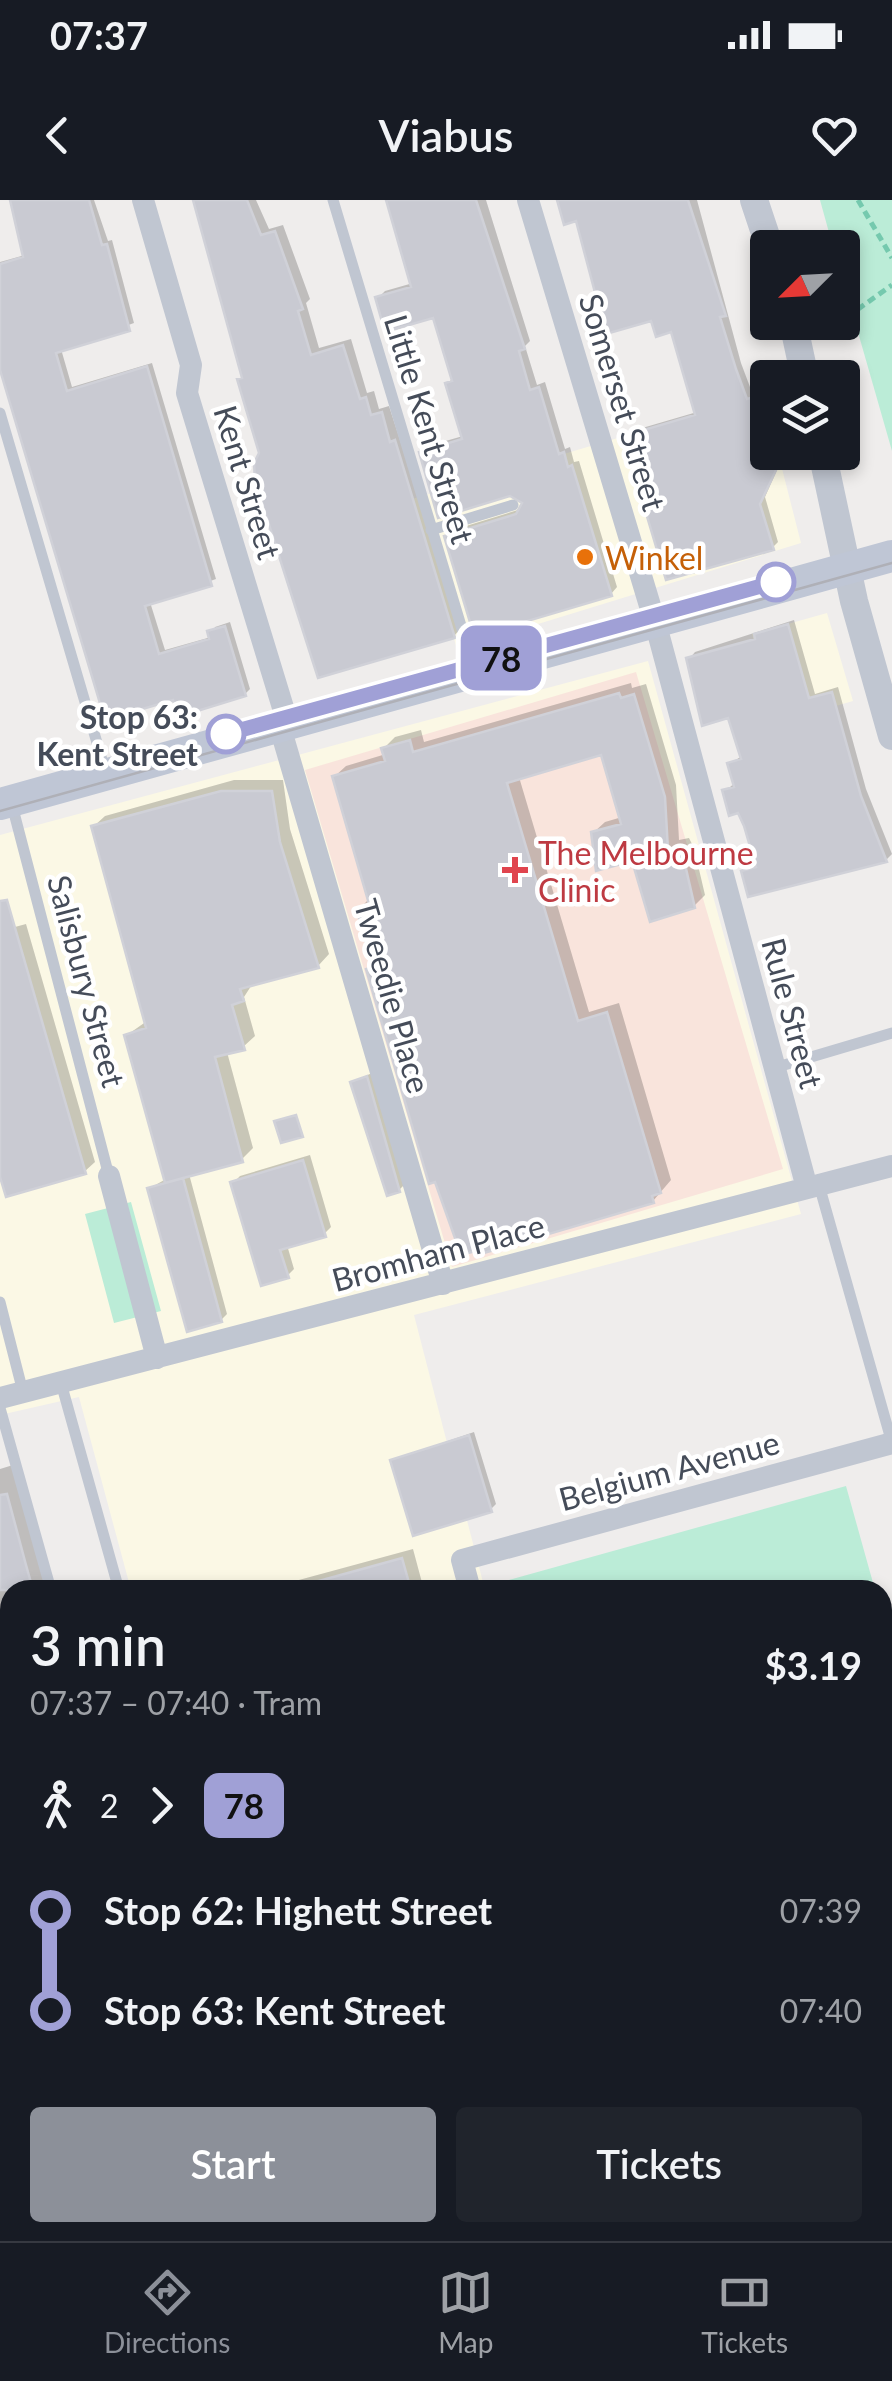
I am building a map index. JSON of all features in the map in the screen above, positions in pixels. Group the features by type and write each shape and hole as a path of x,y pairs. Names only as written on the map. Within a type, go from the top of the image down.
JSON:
{"main road":[{"path":"5,802 892,556"}],"street":[{"name":"Kent Street","path":"143,200 191,365 187,393 284,725"},
{"name":"Somerset Street","path":"528,200 655,623"},
{"path":"754,200 764,230"},
{"path":"770,200 776,230"},
{"path":"826,470 847,568 892,736"},
{"name":"Rule Street","path":"655,623 774,1068 813,1186"},
{"name":"Tweedie Place","path":"284,725 442,1284"},
{"name":"Bromham Place","path":"0,1398 892,1166"},
{"path":"109,1176 156,1358"},
{"name":"Belgium Avenue","path":"467,1580 462,1560 892,1443"}],"lane":[{"name":"Little Kent Street","path":"333,200 475,674"},
{"path":"0,412 106,774"},
{"path":"431,530 513,505"},
{"name":"Salisbury Street","path":"5,802 109,1176"},
{"path":"774,1068 892,1033"},
{"path":"813,1186 892,1443"},
{"path":"0,1302 23,1392"},
{"path":"61,1383 116,1580"},
{"path":"0,1408 48,1580"}],"path":[{"path":"858,200 892,258"},
{"path":"860,308 892,285"}],"shaded area":[{"path":"750,399 750,470 782,470 801,543 457,649 412,499"},
{"path":"827,613 853,701 777,723 752,634"},
{"path":"648,661 801,1214 414,1315 482,1580 128,1580 79,1397 0,1415 0,835"},
{"name":"The Melbourne Clinic","path":"636,672 783,1169 452,1267 305,770"}],"green space":[{"path":"820,200 892,200 892,451 860,339 860,230 828,230"},
{"path":"131,1202 161,1311 114,1323 85,1214"},
{"path":"846,1486 872,1580 509,1580"}],"building":[{"path":"10,200 89,200 102,245 107,244 130,331 56,353 67,391 147,366 212,586 145,606 159,654 209,639 207,631 225,626 246,696 178,717 173,700 105,720 0,370 0,264 23,257"},
{"path":"193,200 247,200 261,235 275,231 303,309 298,311 311,355 343,345 360,399 366,397 371,415 382,412 390,442 395,440 455,638 318,678 255,481 254,463 259,453"},
{"path":"386,200 476,200 525,349 519,351 530,390 539,387 559,454 564,452 568,467 572,465 612,596 477,636 473,632 444,536 516,514 522,503 510,496 438,518 419,452 462,439 445,383 452,381 433,318 385,332 375,297 411,287"},
{"path":"557,200 688,200 726,316 720,317 736,369 747,399 750,398 750,470 776,470 760,504 774,550 666,580 623,436 695,415 671,332 656,337 651,321 606,334 576,221 564,225"},
{"path":"788,624 809,698 832,692 861,796 887,862 748,897 741,871 756,867 744,826 738,813 729,816 722,790 734,787 727,763 741,759 728,718 702,726 686,658 755,639 754,634"},
{"name":"The Melbourne Clinic","path":"619,693 621,698 634,694 665,797 668,850 678,847 695,908 650,922 632,861 596,871 591,832 621,824 601,755 507,783 578,1021 607,1012 661,1193 652,1196 654,1203 484,1253 483,1249 461,1255 435,1182 429,1184 366,969 373,967 356,908 369,904 332,776 385,761 381,748 410,740 413,752"},
{"path":"221,791 272,791 280,842 319,968 240,989 244,1001 232,1005 245,1050 215,1057 243,1162 165,1183 124,1035 146,1028 91,826"},
{"path":"7,900 86,1174 6,1197 0,1177 0,901"},
{"path":"367,1076 400,1192 387,1196 350,1082"},
{"path":"296,1115 303,1137 281,1143 274,1121"},
{"path":"303,1160 326,1237 280,1250 289,1278 261,1286 230,1182"},
{"path":"183,1178 222,1322 187,1332 147,1188"},
{"path":"469,1435 492,1512 413,1536 390,1460"},
{"path":"7,1494 30,1580 0,1580 0,1495"},
{"path":"402,1558 408,1580 322,1580"}],"tram line":[{"path":"0,811 892,563"},
{"name":"78","path":"226,734 776,582"}],"place":[{"name":"Winkel","path":"585,557"},
{"name":"Stop 63: Kent Street","path":"226,734"},
{"name":"The Melbourne Clinic","path":"515,870"}]}
